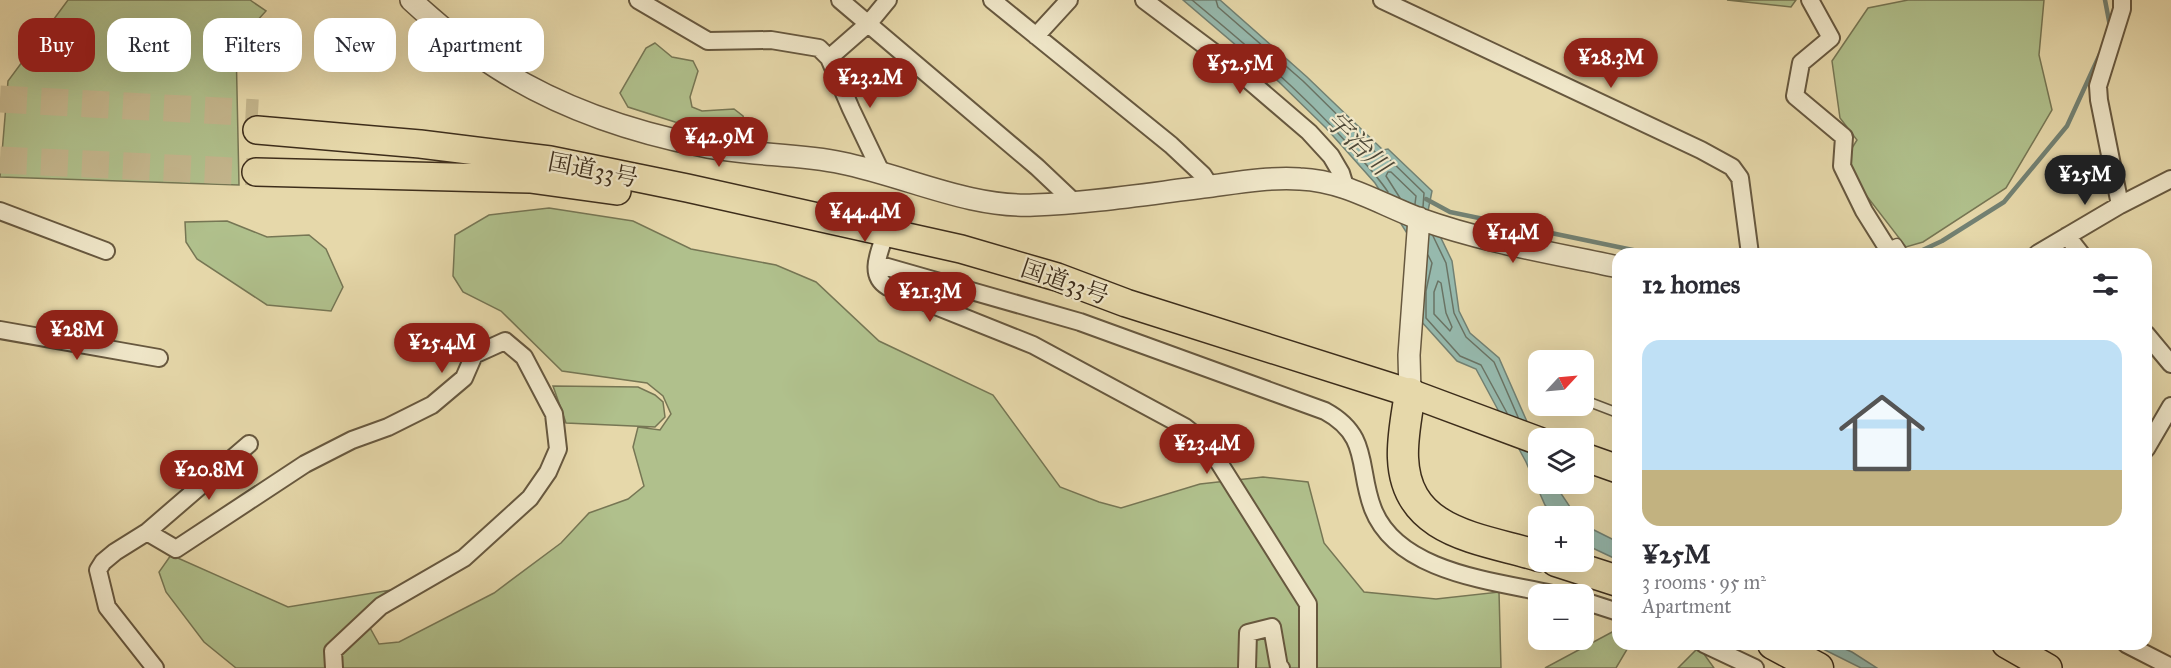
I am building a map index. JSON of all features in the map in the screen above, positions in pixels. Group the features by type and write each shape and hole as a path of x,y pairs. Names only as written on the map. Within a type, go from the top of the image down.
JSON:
{"highway":[{"name":"国道33号","path":"257,122 431,130 550,160 961,249 1057,277 1126,303 1410,393 1528,437"},
{"path":"255,172 530,179 885,232"},
{"path":"1410,393 1402,457 1406,486 1424,513 1456,533 1528,553"},
{"path":"1594,461 1612,467"},
{"path":"1588,572 1612,580"},
{"path":"1784,650 1818,668"},
{"path":"2023,650 2040,656"}],"street":[{"path":"411,0 466,46 498,68 549,95 592,114 633,128 705,147 839,162 991,203 1033,206 1280,178 1326,182 1345,186 1419,218 1480,236 1612,266"},
{"path":"638,0 708,41 771,40 819,48 829,58 850,109 882,174"},
{"path":"840,0 1037,167 1074,202"},
{"path":"829,58 869,23 888,0"},
{"path":"992,0 1171,145 1203,175 1210,186"},
{"path":"1036,36 1069,0"},
{"path":"1144,0 1232,66 1310,132 1332,156 1345,186"},
{"path":"1382,0 1701,150 1732,167 1740,178 1750,248"},
{"path":"1810,0 1831,38 1801,63 1795,96 1844,138 1842,166 1864,211 1892,248"},
{"path":"2120,205 2098,86 2122,9 2122,0"},
{"path":"2047,248 2120,205 2171,179"},
{"path":"0,211 106,251"},
{"path":"1410,393 1409,355 1419,218"},
{"path":"885,232 876,272 879,282 1033,345 1185,427 1204,442 1308,604 1308,668"},
{"path":"2067,236 2076,248"},
{"path":"877,264 1080,322 1325,411 1341,419 1353,434 1359,449 1373,509 1396,542 1421,559 1445,570 1528,589"},
{"path":"0,330 159,358"},
{"path":"147,531 176,549 305,464 432,405 464,378 474,355 505,341 524,357 554,414 558,449 548,472 530,498 465,558 381,606 354,629 333,651 334,668"},
{"path":"2152,341 2171,364"},
{"path":"2152,439 2171,406"},
{"path":"155,668 107,607 98,570 103,562 147,531 249,444"},
{"path":"1594,604 1612,610"},
{"path":"1247,668 1248,633 1272,627 1281,668"},
{"path":"1717,650 1755,668"},
{"path":"2138,650 2171,667"}],"lane":[{"path":"1594,404 1612,411"}],"green space":[{"path":"68,0 250,0 266,11 260,18 203,18 203,72 237,72 239,185 0,177 8,81 18,68 18,72 95,72 95,18 55,18"},
{"path":"1727,0 1796,0 1791,7"},
{"path":"1908,0 2044,0 2039,55 2052,110 2006,188 1923,242 1906,247 1842,164 1857,140 1840,118 1832,61 1868,8"},
{"path":"655,43 672,57 693,61 698,71 690,97 692,107 702,111 734,109 743,116 746,126 740,131 713,129 675,122 628,107 620,93 646,48"},
{"path":"549,208 633,221 691,249 776,265 816,282 879,341 993,395 1060,487 1099,502 1121,508 1200,484 1263,477 1308,482 1324,543 1364,592 1436,599 1499,592 1501,668 236,668 204,642 166,592 159,572 171,555 288,607 391,590 369,626 379,644 399,642 494,593 561,543 589,513 628,499 644,486 633,447 638,427 660,430 671,414 663,396 647,383 562,371 501,311 463,292 453,276 455,235 489,215"},
{"path":"227,221 267,237 309,235 326,249 343,287 331,311 267,305 197,259 186,242 185,222"},
{"path":"553,386 638,387 655,395 663,402 665,417 655,427 566,423"},
{"path":"1612,632 1612,650 1627,650 1616,668 1545,668 1579,650 1594,650 1594,642"},
{"path":"1696,650 1701,650 1714,668 1678,668"}],"water":[{"name":"宇治川","path":"1183,0 1220,0 1307,77 1383,150 1388,149 1432,191 1428,211 1452,261 1459,311 1470,333 1499,358 1530,428 1528,467 1476,369 1457,361 1420,320 1426,263 1375,183 1326,128 1279,82"},
{"name":"宇治川","path":"1540,494 1561,494 1569,506 1546,506"},
{"path":"1594,530 1612,539 1612,557 1594,549"},
{"path":"1825,650 1847,650 1877,668 1861,668"}],"waterway":[{"path":"2105,0 2110,26"},
{"path":"1927,248 2004,202 2067,126 2100,54"},
{"path":"1426,199 1450,212 1623,248"}],"tunnel":[{"path":"0,99 258,113"},
{"path":"0,160 256,172"}]}
